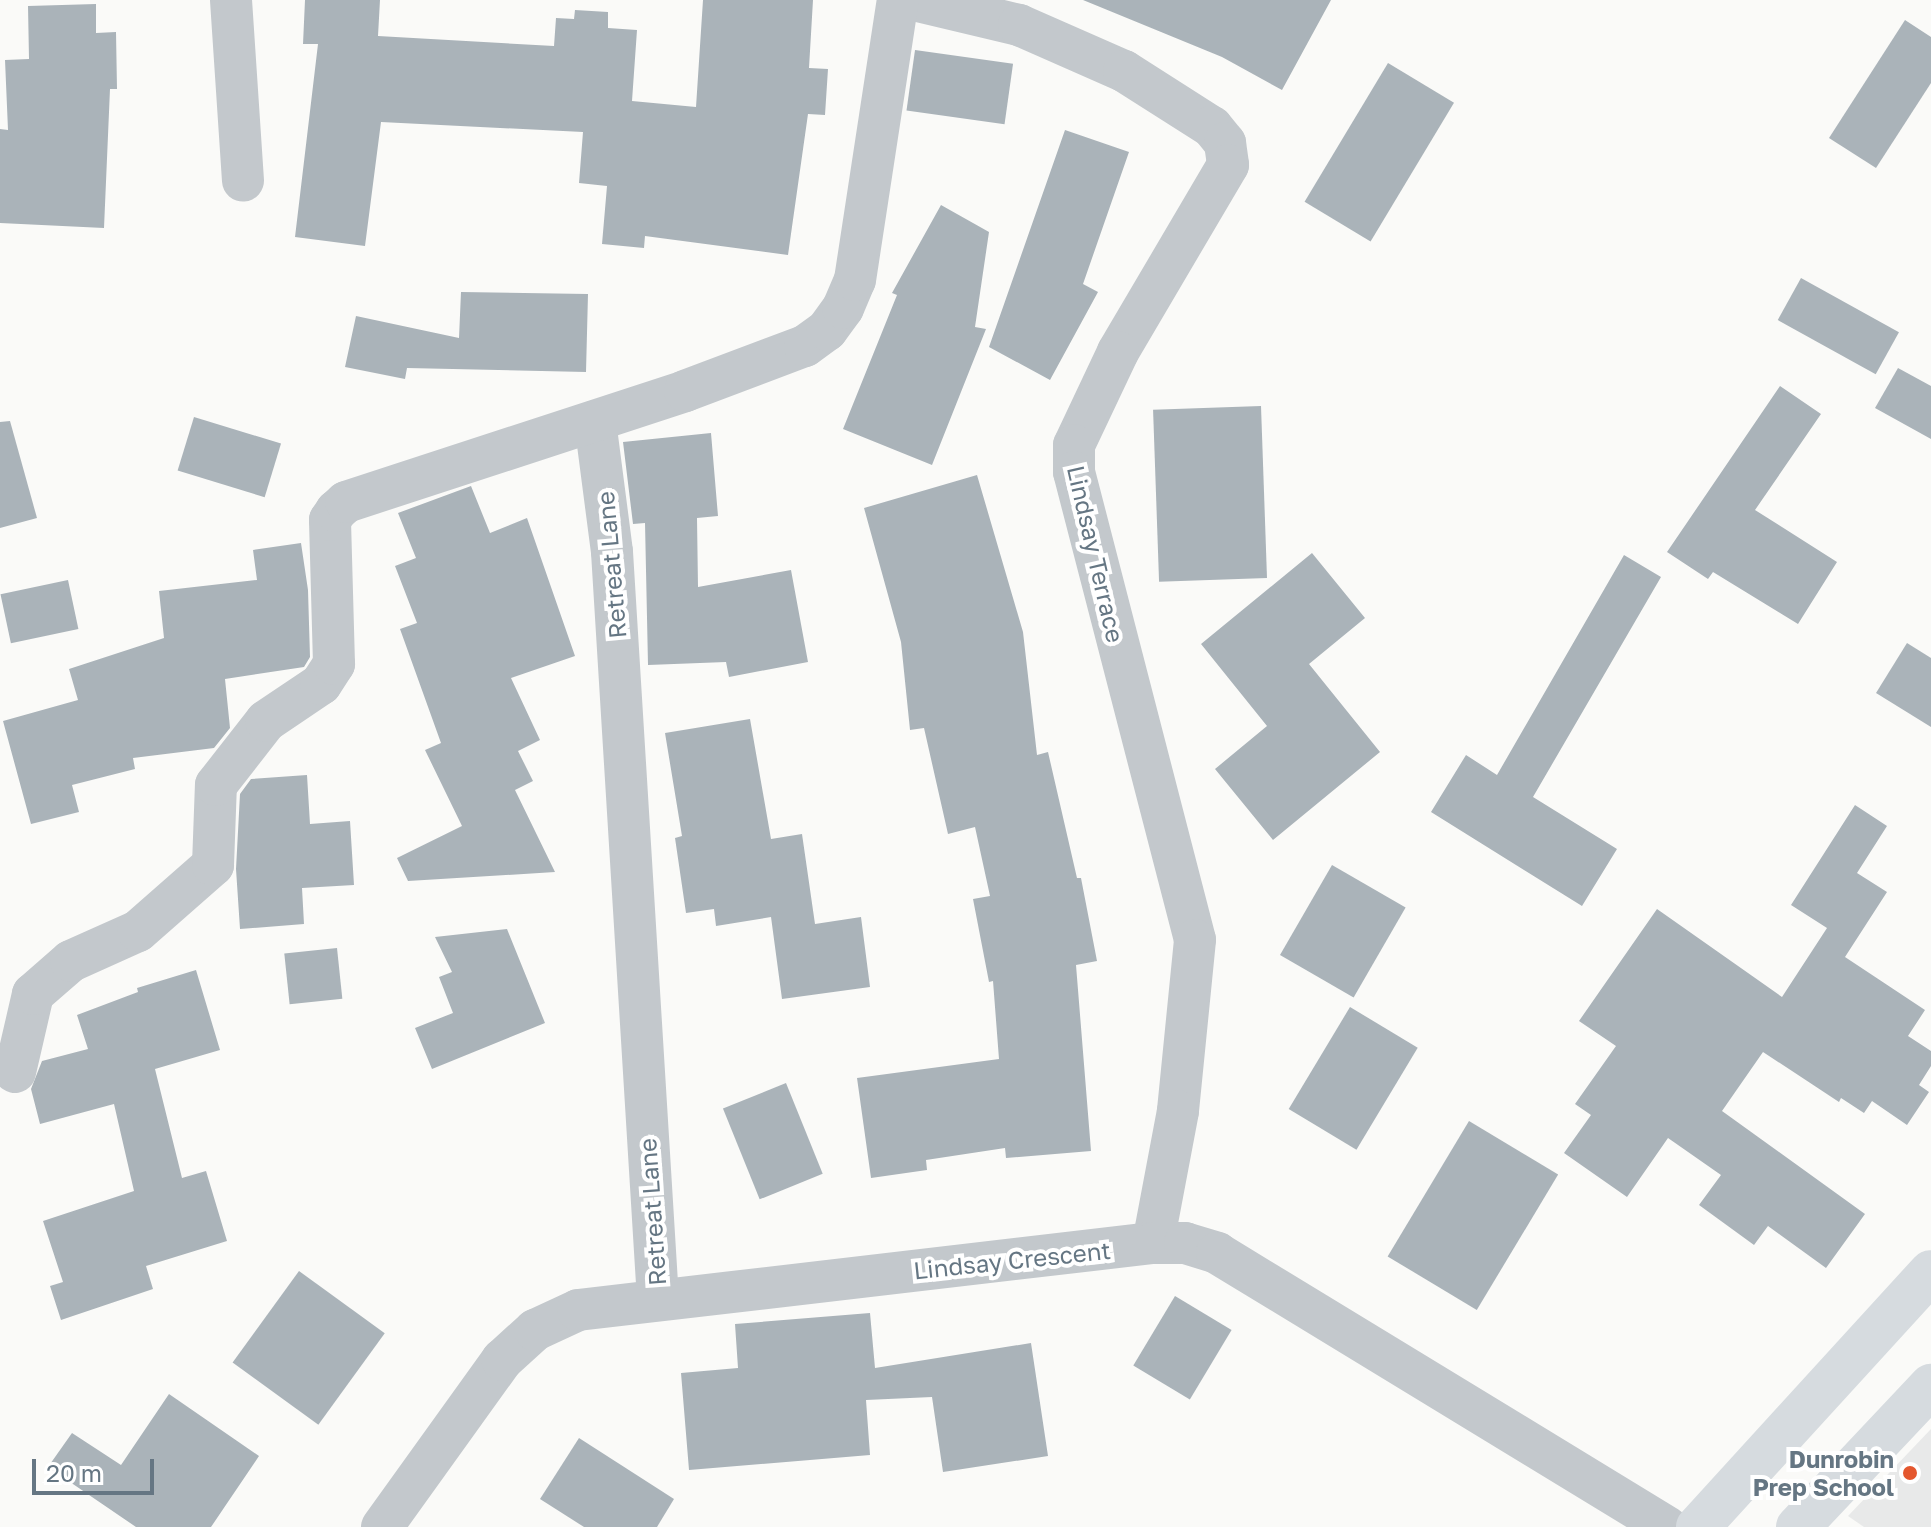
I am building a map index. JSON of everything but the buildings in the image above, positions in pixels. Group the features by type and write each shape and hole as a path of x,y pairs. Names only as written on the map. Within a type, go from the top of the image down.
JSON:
{"highway":[{"path":"1698,1527 1931,1272"},
{"path":"1798,1527 1931,1386"}],"street":[{"path":"231,0 243,181"},
{"path":"15,1072 33,994 71,961 138,931 213,865 216,785 266,721 321,684 334,664 330,520 336,511 346,502 595,421 805,346 827,330 843,308 855,280 898,0"},
{"name":"Lindsay Terrace","path":"914,0 1019,25 1124,71 1212,127 1225,143 1228,165 1118,352 1074,445 1077,487 1195,940 1178,1111 1153,1243"},
{"name":"Retreat Lane","path":"595,421 612,552 658,1300"},
{"name":"Lindsay Crescent","path":"382,1527 502,1360 535,1330 578,1310 1153,1243 1185,1243 1217,1253 1667,1527"}],"shaded area":[{"name":"Dunrobin Prep School","path":"1931,1429 1931,1527 1864,1527 1848,1516"}],"place":[{"name":"Dunrobin Prep School","path":"1910,1473"}]}
